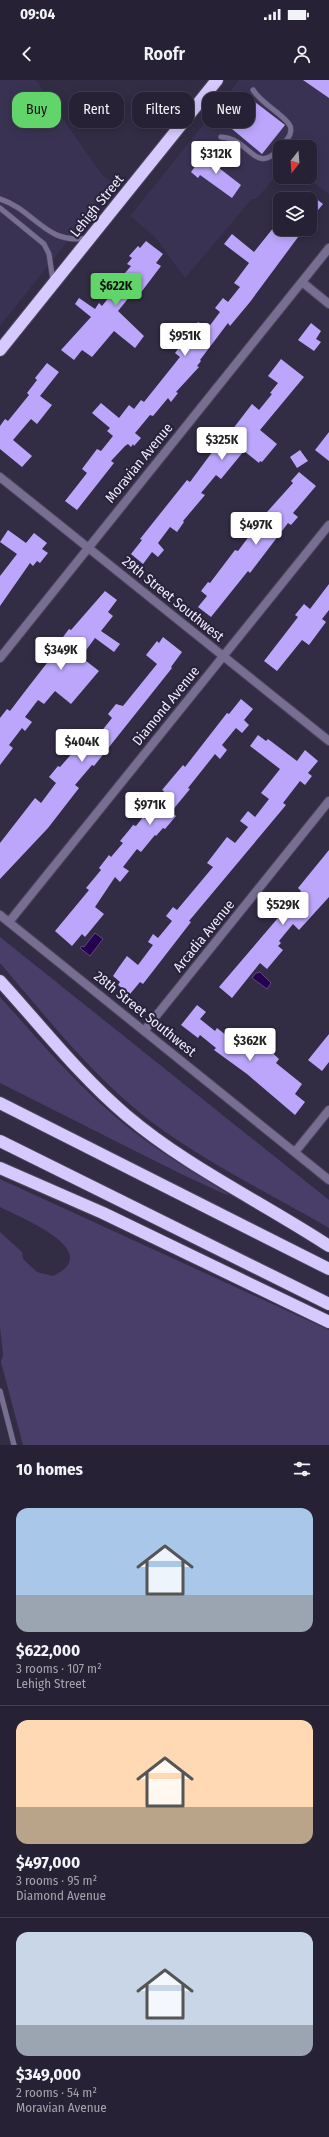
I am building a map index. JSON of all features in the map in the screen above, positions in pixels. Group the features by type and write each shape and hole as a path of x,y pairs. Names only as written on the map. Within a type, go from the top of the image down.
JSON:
{"highway":[{"name":"Lehigh Street","path":"0,350 217,80"},
{"path":"0,981 63,1055 94,1087 127,1116 159,1141 188,1160 329,1246"},
{"path":"0,1103 329,1269"},
{"path":"0,1141 329,1304"},
{"path":"0,1145 57,1168"},
{"path":"0,1168 103,1213 329,1322"}],"street":[{"name":"Moravian Avenue","path":"0,658 329,248"},
{"path":"302,282 329,304"},
{"name":"29th Street Southwest","path":"0,477 329,741"},
{"name":"Diamond Avenue","path":"9,922 329,525"},
{"name":"Arcadia Avenue","path":"144,1031 329,801"},
{"name":"28th Street Southwest","path":"0,915 329,1180"},
{"path":"295,1152 329,1110"}],"lane":[{"path":"221,138 231,138 258,158 265,160 270,158 289,137 291,131 289,124 259,100 253,90"},
{"path":"0,199 12,203 45,230 58,236 69,240 90,238"},
{"path":"0,208 44,244 49,254 53,285"},
{"path":"0,1390 14,1445"}],"shaded area":[{"path":"0,80 36,80 44,92 12,92 12,128 61,128 61,116 102,175 114,183 0,326"},
{"path":"239,80 329,80 329,194 316,184 317,140 273,140 273,180 256,199 252,199 185,278 155,237 130,216 202,126 202,128 255,128 255,92 229,92"},
{"path":"95,933 103,939 90,956 80,948 82,946 84,947"},
{"path":"0,937 329,1200 329,1228 199,1154 157,1126 114,1090 93,1070 55,1028 0,963"},
{"path":"260,972 271,983 267,989 252,978 256,973"},
{"path":"0,997 75,1079 117,1118 195,1174 228,1194 227,1195 181,1174 0,1083"},
{"path":"0,1179 329,1330 329,1445 23,1445 1,1362 3,1355 0,1327 0,1232 22,1252 23,1259 37,1272 53,1276 67,1266 70,1256 65,1246 54,1236 40,1227 0,1207"}],"building":[{"path":"303,80 329,80 329,98"},
{"path":"255,102 285,125 262,154 232,129 255,128"},
{"path":"208,149 215,153 210,161 241,185 232,198 200,175 198,178 191,172"},
{"path":"317,199 323,204 317,211"},
{"path":"273,228 273,236 299,236 250,302 230,326 228,323 200,360 201,361 197,366 199,367 176,392 178,393 171,402 168,398 153,416 150,415 135,433 141,438 134,446 133,444 131,447 128,444 125,446 111,461 114,463 77,510 65,501 87,473 82,469 97,449 101,451 113,436 107,431 110,428 92,413 101,403 119,418 129,405 134,409 141,400 144,402 180,357 175,353 198,322 208,328 220,312 215,308 223,298 228,302 240,287 234,283 249,263 224,244 232,234 254,252"},
{"path":"146,241 163,254 156,263 161,266 136,299 131,295 118,311 144,336 135,348 114,331 92,357 82,350 74,360 61,350 91,317 75,304 79,298 95,309 99,303 102,306 121,282 119,280 131,266 127,264 132,258 129,256 138,246 140,248"},
{"path":"311,323 321,331 316,339 321,342 314,351 298,340"},
{"path":"281,359 304,377 260,430 277,444 262,462 260,461 259,463 244,451 221,479 216,475 201,493 205,495 183,521 184,522 177,532 170,527 158,543 164,550 158,557 152,552 143,564 131,554 142,540 140,539 187,480 190,482 230,428 232,430 252,404 259,410 272,394 270,393 278,383 268,376"},
{"path":"47,363 59,372 40,396 52,405 37,424 31,419 13,440 32,456 22,467 0,449 0,426 5,419 8,421 29,395 27,393 37,380 35,378"},
{"path":"329,432 329,461 315,450"},
{"path":"300,450 308,461 297,468 290,457"},
{"path":"299,472 316,486 293,513 298,517 291,525 288,523 250,573 248,571 211,617 198,607 207,596 201,591 208,582 210,583 235,550 238,551 256,527 262,532 274,517 267,512 293,483 291,481"},
{"path":"8,530 26,543 34,533 47,543 42,549 48,553 40,563 37,561 33,566 30,563 0,606 0,576 17,554 0,542"},
{"path":"329,584 329,610 322,619 326,622 309,645 302,640 277,671 264,661 298,617 295,615 304,604 310,609"},
{"path":"105,591 117,600 108,612 113,616 101,631 120,644 114,652 95,638 81,657 99,671 71,704 55,691 44,704 38,700 25,717 32,722 25,731 22,728 9,745 13,748 0,765 0,718 7,709 10,711 47,663 45,661 69,629 71,630"},
{"path":"163,637 182,652 171,667 172,668 94,766 92,765 75,785 79,788 48,828 0,879 0,843 35,798 41,803 56,783 49,777 58,766 60,767 90,733 96,738 112,718 108,714 116,704 123,706 157,664 146,655 157,641 159,643"},
{"path":"241,699 253,709 244,720 249,725 242,733 236,728 222,745 227,750 220,759 215,754 188,788 190,789 171,812 176,816 165,829 163,828 156,836 155,835 141,852 137,849 123,867 129,871 120,882 115,877 95,907 104,914 85,937 82,934 72,946 55,931 89,890 86,888 101,870 99,868 109,855 111,857 123,843 120,841 133,825 136,826 143,817 145,819 161,798 159,797 164,791 162,790 183,765 185,767 227,713 229,714"},
{"path":"258,735 266,741 268,739 297,761 305,750 318,761 308,773 312,776 305,785 300,781 283,803 286,805 189,921 191,922 143,984 140,982 130,994 118,985 120,982 113,976 119,967 127,956 138,965 153,945 148,942 153,934 158,938 172,921 166,916 173,907 177,910 213,867 207,863 227,837 235,843 248,827 240,821 248,811 255,817 269,799 261,793 280,769 250,746"},
{"path":"329,850 329,897 299,930 293,924 279,941 281,943 278,946 283,950 267,969 260,963 232,998 219,987 301,891 298,888"},
{"path":"197,1005 206,1012 200,1019 215,1031 217,1028 241,1047 245,1042 257,1051 263,1044 279,1059 276,1063 302,1084 295,1094 305,1102 295,1115 247,1074 214,1050 216,1048 200,1035 198,1038 181,1025"},
{"path":"329,1034 329,1062 322,1071 308,1060"}]}
